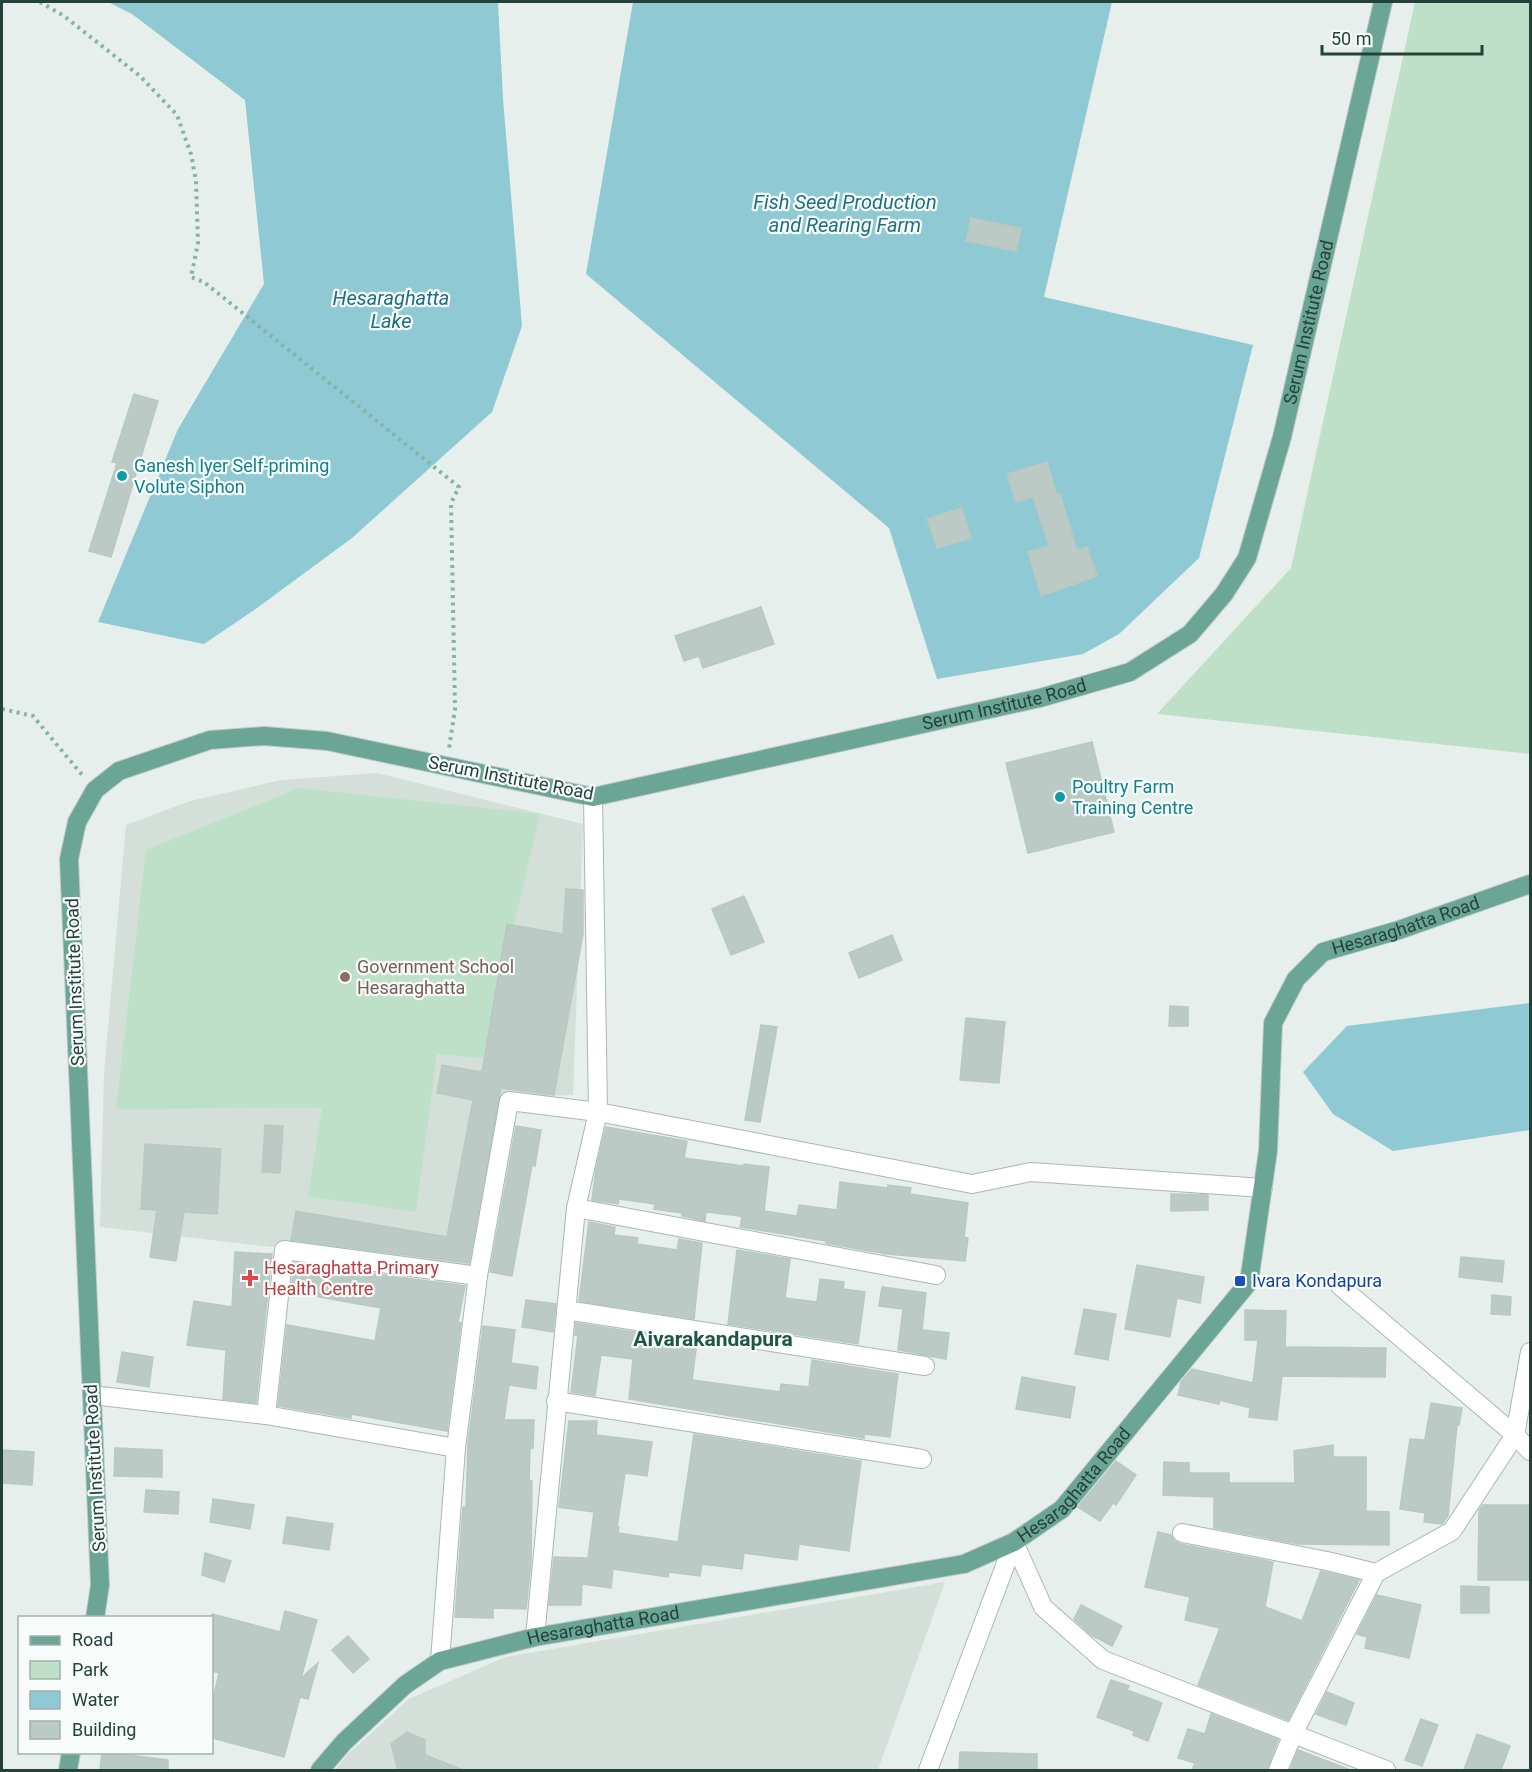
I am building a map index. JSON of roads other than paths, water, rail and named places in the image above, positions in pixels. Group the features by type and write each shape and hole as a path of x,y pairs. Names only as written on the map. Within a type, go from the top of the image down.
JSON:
{"main road":[{"name":"Serum Institute Road","path":"95,1616 100,1585 69,859 77,822 95,790 119,771 210,740 264,735 327,741 593,797 1040,698 1130,672 1190,634 1224,594 1247,558 1282,437 1383,2"},
{"name":"Hesaraghatta Road","path":"320,1770 344,1742 405,1685 440,1661 535,1637 964,1564 1014,1542 1062,1509 1249,1282 1268,1151 1273,1023 1296,979 1323,952 1399,930 1530,884"},
{"path":"68,1770 71,1754"}],"street":[{"path":"535,1637 576,1208 598,1112 593,797"},
{"path":"440,1661 456,1449 477,1276 509,1101 598,1112 972,1184 1031,1172 1263,1188"},
{"path":"576,1208 936,1275"},
{"path":"266,1415 284,1250 477,1276"},
{"path":"1340,1286 1515,1435 1530,1451"},
{"path":"566,1310 925,1366"},
{"path":"1278,1770 1293,1734 1376,1573 1452,1531 1515,1435 1530,1352"},
{"path":"92,1395 266,1415 456,1449"},
{"path":"556,1401 922,1459"},
{"path":"1182,1533 1327,1561 1376,1573"},
{"path":"1014,1542 1043,1607 1103,1660 1386,1770"},
{"path":"928,1770 1014,1542"}],"water":[{"name":"Hesaraghatta Lake","path":"108,2 498,2 503,99 522,326 492,412 352,538 204,644 98,622 178,429 264,284 245,100 132,14"},
{"name":"Fish Seed Production and Rearing Farm","path":"633,2 1112,2 1044,297 1253,345 1199,558 1119,634 1083,654 937,679 889,528 586,274"},
{"path":"1530,1003 1530,1130 1393,1151 1333,1114 1303,1072 1347,1026"}],"place":[{"name":"Ganesh Iyer Self-priming Volute Siphon","path":"122,476"},
{"name":"Poultry Farm Training Centre","path":"1060,797"},
{"name":"Government School Hesaraghatta","path":"345,977"},
{"name":"Hesaraghatta Primary Health Centre","path":"250,1278"},
{"name":"Ivara Kondapura","path":"1240,1281"}],"district":[{"name":"Aivarakandapura","path":"713,1339"}]}
